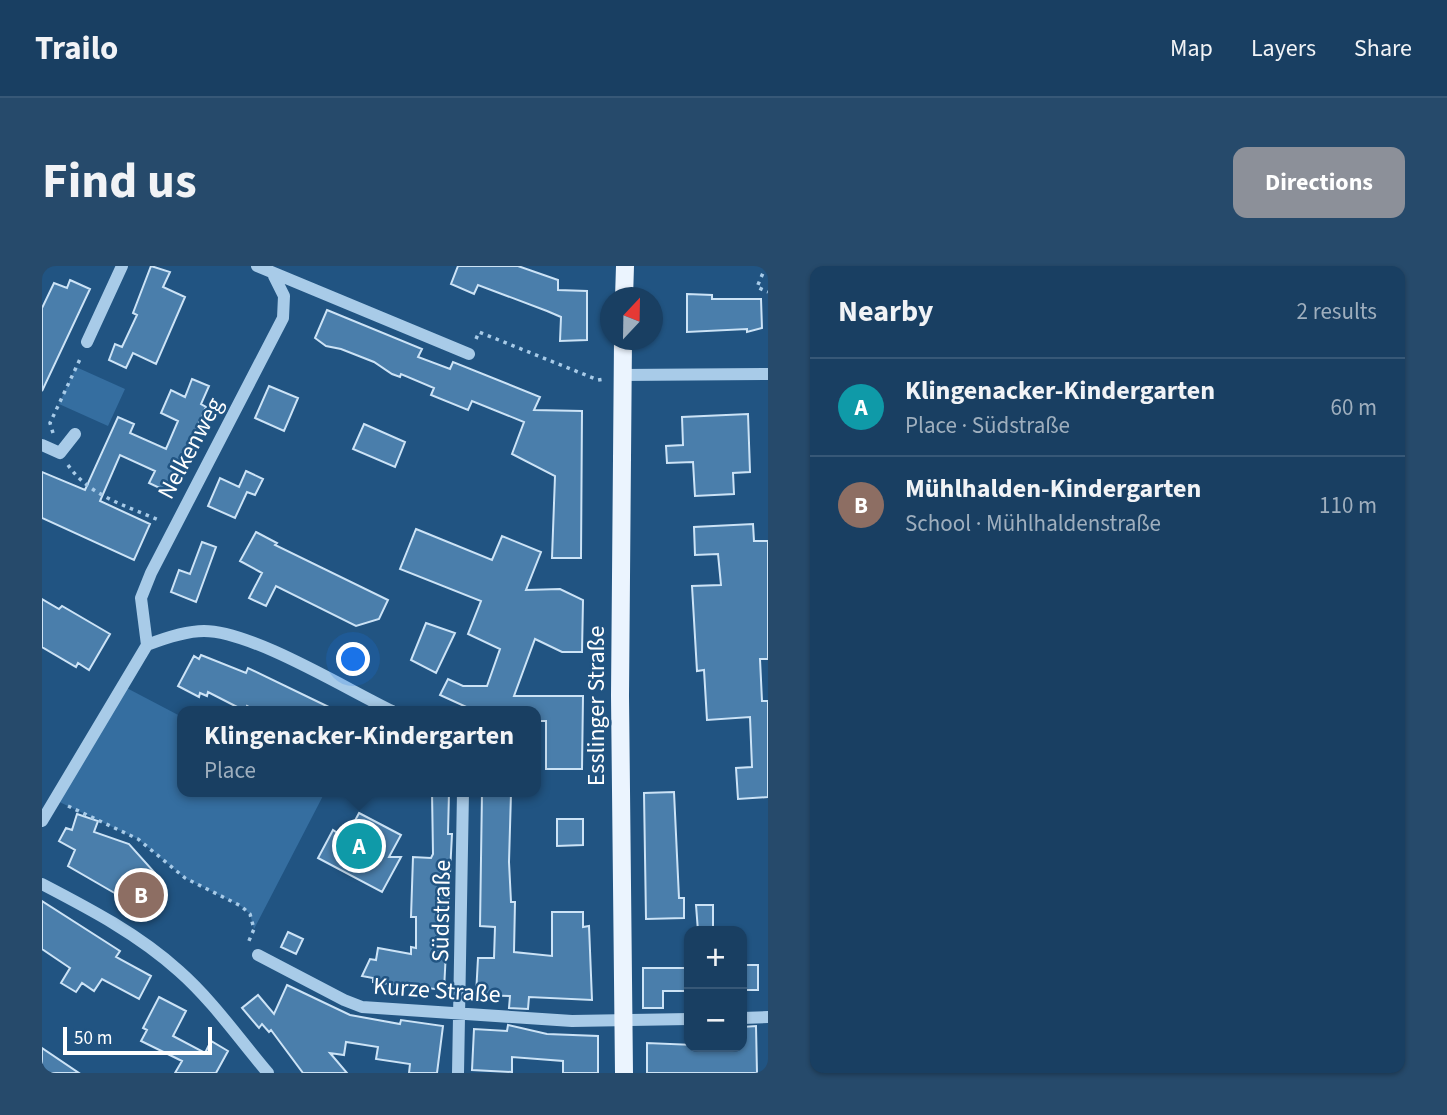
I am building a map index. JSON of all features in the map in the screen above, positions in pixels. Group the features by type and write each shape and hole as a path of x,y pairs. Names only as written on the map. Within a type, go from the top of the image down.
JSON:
{"main road":[{"path":"624,287 625,266"},
{"name":"Esslinger Straße","path":"622,350 624,1073"}],"street":[{"path":"87,342 122,266"},
{"path":"257,266 275,276 469,354"},
{"name":"Nelkenweg","path":"147,645 141,598 173,526 283,318 284,296 275,276"},
{"path":"621,375 768,374"},
{"path":"42,445 60,453 75,434"},
{"path":"42,821 147,645 203,631 237,635 382,706"},
{"name":"Südstraße","path":"458,1073 463,797"},
{"path":"42,884 101,914 145,943 179,971 215,1007 268,1073"},
{"name":"Kurze Straße","path":"258,955 362,1007 572,1021 684,1018"},
{"path":"747,1018 768,1017"}],"path":[{"path":"766,266 757,288 768,292"},
{"path":"469,354 479,332 598,380 621,375"},
{"path":"87,342 50,423 60,453 79,482 173,526"},
{"path":"53,799 138,839 185,878 241,906 250,914 254,929 248,943 258,955"}],"shaded area":[{"path":"76,367 125,389 108,426 59,404"},
{"path":"121,685 177,714 177,797 322,797 254,929 250,914 241,906 185,878 138,839 53,799"}],"building":[{"path":"151,266 170,272 163,287 185,297 156,364 133,353 126,368 109,360 115,344 122,347 137,315 133,313"},
{"path":"458,266 518,266 558,280 558,290 587,291 587,340 560,341 561,317 547,311 478,285 474,294 451,284"},
{"path":"70,280 90,289 42,391 42,308 54,283 67,288"},
{"path":"687,294 712,295 712,299 761,299 762,328 747,332 747,329 687,332"},
{"path":"327,310 422,349 418,357 450,369 453,362 540,397 534,410 582,411 581,558 552,558 555,476 512,454 524,422 472,401 468,410 431,395 434,388 401,374 400,377 392,374 374,362 341,349 326,346 315,338"},
{"path":"192,379 209,386 201,404 206,407 168,492 149,483 155,471 120,455 100,501 150,524 134,560 42,518 42,472 85,490 118,417 134,424 130,433 166,449 178,421 161,413 171,390 185,397"},
{"path":"269,386 298,398 284,431 255,418"},
{"path":"748,414 750,472 733,473 734,494 695,496 693,462 667,463 666,446 683,445 682,417"},
{"path":"364,424 405,442 395,467 353,449"},
{"path":"246,471 263,479 255,495 247,492 235,518 208,506 220,478 239,487"},
{"path":"753,524 754,541 768,541 768,659 760,659 762,701 768,701 768,797 738,799 736,768 752,767 750,717 707,720 704,670 697,671 692,586 721,585 718,554 695,555 694,527"},
{"path":"416,529 492,560 502,536 541,552 526,590 560,589 583,600 582,652 562,652 535,639 514,696 583,696 582,769 546,769 546,721 541,721 541,706 464,706 440,695 448,679 463,686 487,686 500,649 468,634 481,601 400,569"},
{"path":"256,532 277,543 275,545 388,600 379,619 356,626 276,586 266,606 249,598 262,573 240,561"},
{"path":"202,542 216,547 196,602 171,592 179,570 190,574"},
{"path":"42,599 59,609 62,606 110,634 89,670 78,663 76,667 42,647"},
{"path":"426,623 455,633 436,673 411,660"},
{"path":"201,655 246,673 248,668 327,706 235,706 208,692 207,696 200,693 199,697 178,686 194,656 199,659"},
{"path":"674,792 679,898 684,898 684,918 646,919 644,793"},
{"path":"432,797 449,797 448,834 452,834 444,990 373,982 373,978 362,976 370,959 376,960 378,948 411,954 411,947 416,948 416,917 411,917 413,857 431,858"},
{"path":"482,797 511,797 509,862 511,902 515,902 514,952 552,956 552,912 583,912 583,927 589,926 592,1000 529,997 528,1009 509,1008 510,996 476,995 478,958 494,958 495,927 480,926"},
{"path":"359,813 401,835 389,857 401,857 382,892 318,858 333,830 339,834 343,826 350,830"},
{"path":"77,814 98,821 94,832 129,844 155,873 152,878 161,883 153,896 145,892 140,900 121,890 118,895 68,866 75,850 59,841 66,828 72,830"},
{"path":"557,819 583,819 583,845 557,846"},
{"path":"42,901 120,951 116,957 151,976 139,999 102,979 94,991 82,983 76,992 61,983 70,968 42,949"},
{"path":"696,905 713,905 713,926 698,926"},
{"path":"288,932 303,939 296,954 281,947"},
{"path":"747,965 758,965 758,990 747,990"},
{"path":"643,968 684,968 684,991 663,991 663,1008 643,1008"},
{"path":"287,985 350,1015 400,1024 401,1020 443,1026 437,1073 409,1073 410,1064 376,1059 378,1047 346,1042 344,1055 330,1053 347,1073 303,1073 271,1030 269,1032 262,1024 259,1028 242,1008 258,995 274,1014"},
{"path":"159,997 186,1011 173,1036 205,1053 211,1041 228,1051 216,1073 175,1073 182,1061 141,1041 147,1030 143,1028"},
{"path":"508,1025 547,1034 598,1036 598,1073 563,1073 563,1061 512,1057 512,1072 472,1070 474,1029 507,1031"},
{"path":"756,1026 757,1073 647,1073 647,1043 684,1045 684,1052 747,1052 747,1027"},
{"path":"42,1048 79,1073 42,1073"}],"place":[{"name":"Klingenacker-Kindergarten","path":"359,846"},
{"name":"Mühlhalden-Kindergarten","path":"141,895"}]}
